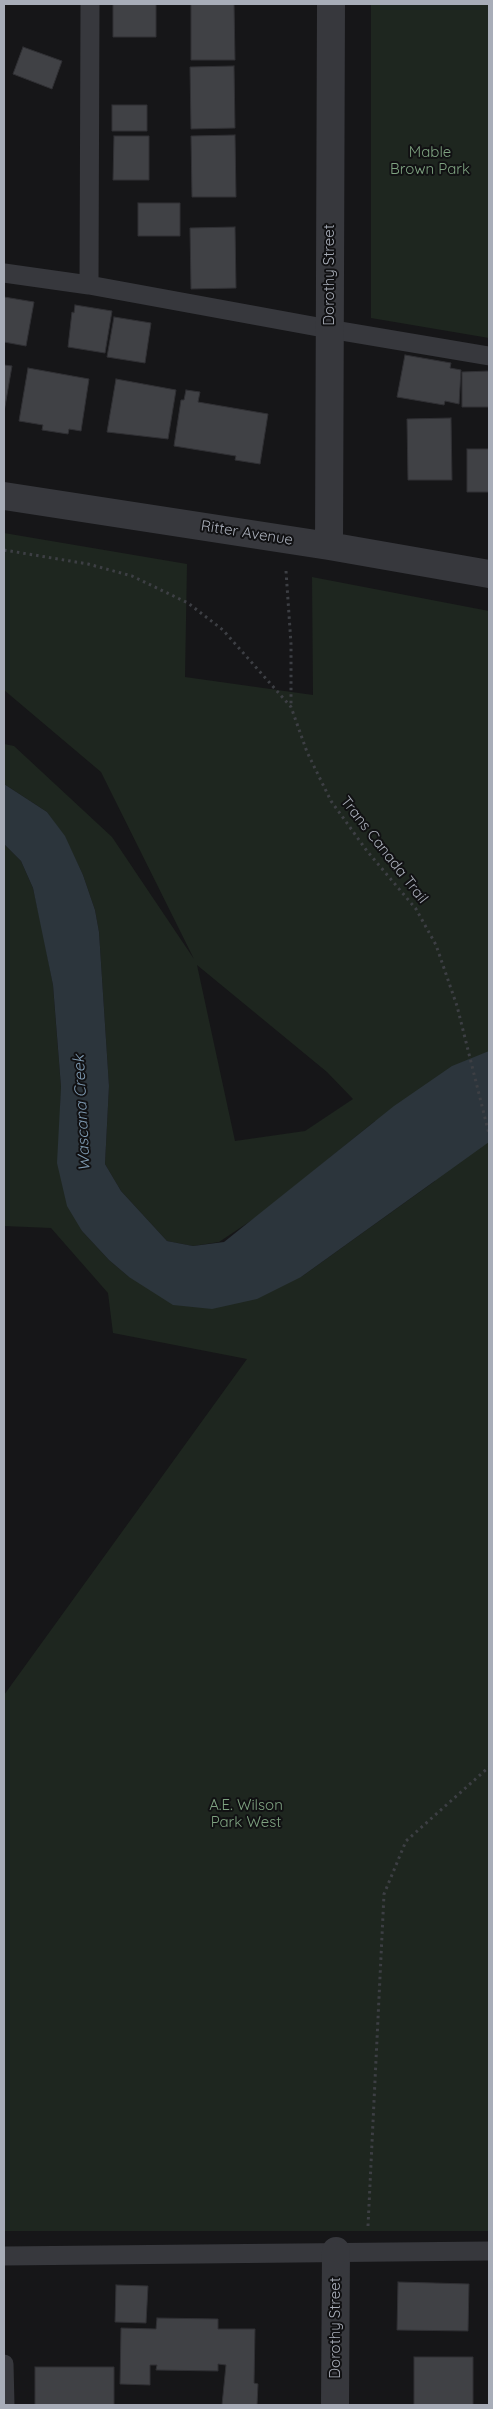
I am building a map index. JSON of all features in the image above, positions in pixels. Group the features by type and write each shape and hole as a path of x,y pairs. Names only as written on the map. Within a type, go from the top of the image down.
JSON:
{"street":[{"name":"Dorothy Street","path":"329,546 331,4"},
{"name":"Ritter Avenue","path":"4,496 329,546 489,574"},
{"name":"Dorothy Street","path":"335,2405 336,2251"}],"lane":[{"path":"89,285 90,4"},
{"path":"4,273 89,285 489,356"},
{"path":"4,2256 336,2251 489,2251"},
{"path":"4,2364 5,2405"}],"path":[{"path":"281,539 288,584 291,644 291,707"},
{"name":"Trans Canada Trail","path":"4,550 88,564 132,576 188,603 223,630 291,707 307,752 331,802 367,851 416,909 432,938 457,1006 489,1134"},
{"path":"367,2251 384,1894 406,1841 489,1767"}],"green space":[{"name":"Mable Brown Park","path":"371,4 489,4 489,338 371,318"},
{"name":"A.E. Wilson Park West","path":"4,533 187,564 185,677 313,695 312,577 489,611 489,2231 4,2231 4,1695 247,1359 113,1333 108,1293 51,1228 4,1226 4,844 21,861 33,888 43,932 53,985 61,1087 60,1123 82,1231 109,1260 129,1277 301,1277 435,1181 375,1121 258,1216 219,1242 193,1246 167,1241 121,1191 105,1164 109,1086 99,932 95,910 83,875 64,836 47,812 4,784 4,744 14,746 112,837 194,959 101,772 4,690","holes":["197,965 327,1072 353,1099 305,1131 235,1141"]}],"water":[{"name":"Wascana Creek","path":"4,784 47,812 65,836 83,875 95,910 99,932 109,1086 105,1164 121,1191 167,1241 193,1246 224,1242 394,1106 452,1066 489,1051 489,1142 301,1277 257,1299 212,1309 173,1305 129,1277 109,1260 82,1231 67,1206 57,1163 61,1087 53,985 33,888 21,861 4,844"}],"building":[{"path":"113,4 156,4 156,37 113,37"},
{"path":"191,4 234,4 235,60 191,60"},
{"path":"23,47 62,61 52,89 13,74"},
{"path":"234,66 235,128 191,129 190,67"},
{"path":"112,105 147,105 147,131 112,131"},
{"path":"235,135 236,197 192,197 191,136"},
{"path":"114,136 149,136 149,180 113,180"},
{"path":"138,203 180,203 180,236 138,236"},
{"path":"235,227 236,288 191,289 190,228"},
{"path":"4,297 34,302 26,346 4,342"},
{"path":"75,305 112,311 105,353 68,347 72,312 74,313"},
{"path":"114,317 151,323 145,363 107,357"},
{"path":"405,355 451,363 450,368 461,370 459,404 445,401 444,405 397,397"},
{"path":"4,365 12,366 4,412"},
{"path":"28,368 89,379 81,431 69,429 68,434 42,430 43,425 19,421"},
{"path":"489,371 489,407 462,407 462,372"},
{"path":"116,379 176,390 168,439 107,432"},
{"path":"186,390 200,392 198,402 268,414 260,464 235,460 236,456 174,446 181,400 184,400"},
{"path":"451,418 452,480 408,480 407,419"},
{"path":"467,449 489,449 489,492 467,492"},
{"path":"398,2282 469,2284 468,2331 397,2330"},
{"path":"116,2285 148,2286 146,2323 115,2322"},
{"path":"157,2318 218,2319 218,2329 255,2329 254,2383 258,2384 257,2405 222,2405 226,2365 218,2364 218,2371 156,2370 157,2365 150,2365 150,2385 120,2384 121,2328 156,2329"},
{"path":"414,2357 473,2357 473,2405 414,2405"},
{"path":"35,2367 114,2367 114,2405 35,2405"}]}
